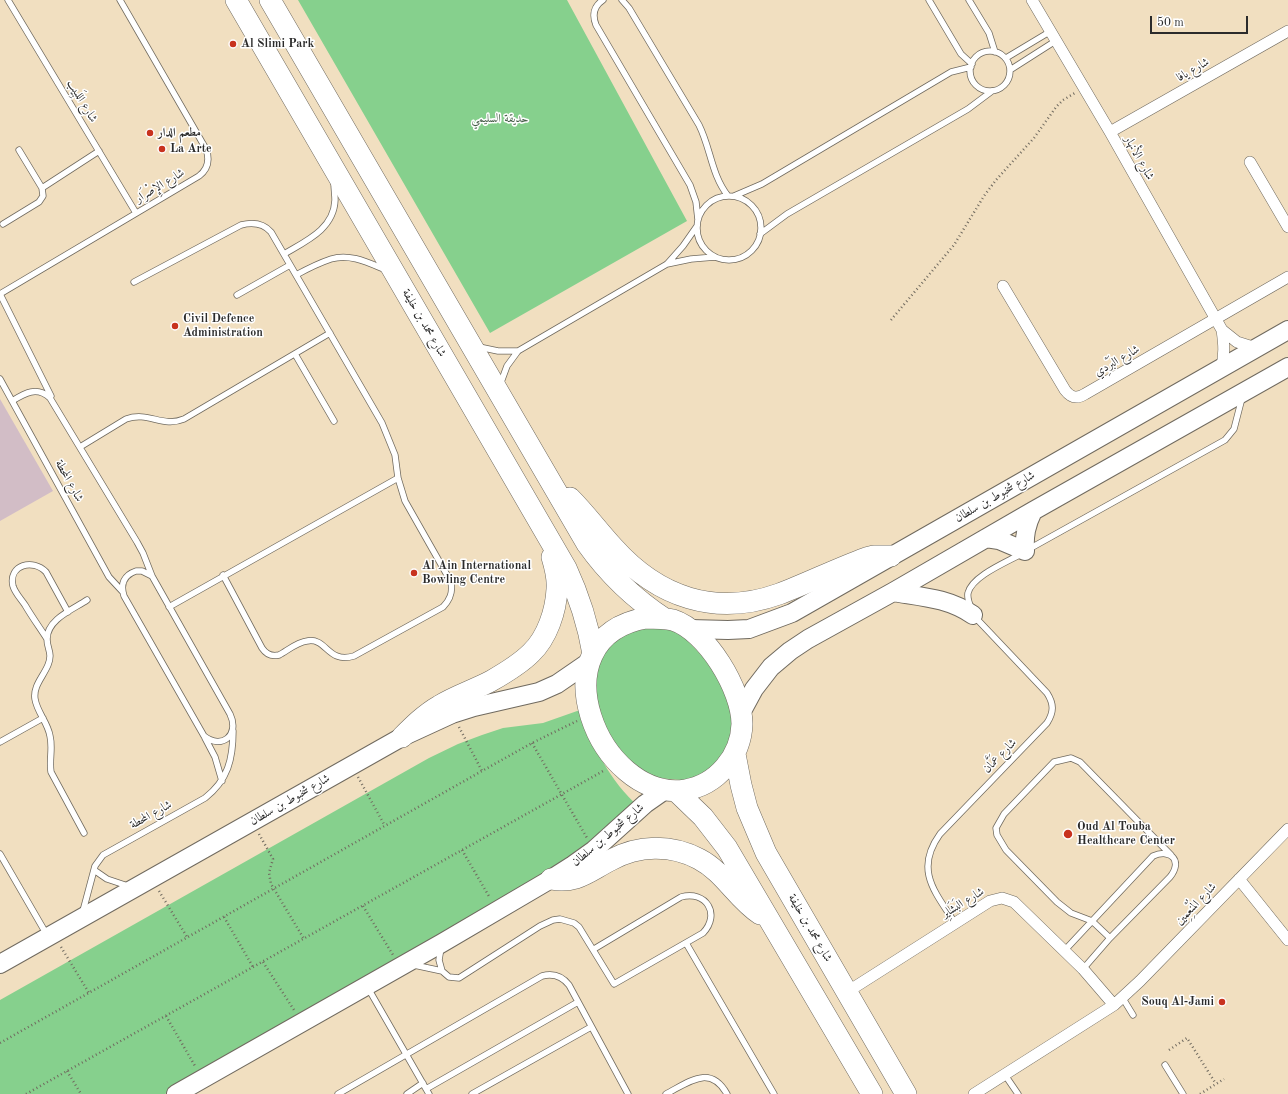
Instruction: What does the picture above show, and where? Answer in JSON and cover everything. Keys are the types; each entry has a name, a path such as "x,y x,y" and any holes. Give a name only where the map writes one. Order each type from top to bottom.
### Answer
{"highway":[{"name":"شارع محمد بن خليفة","path":"236,0 566,568 586,618 591,658"},
{"path":"270,0 587,544 598,559 626,590 649,609 665,619"},
{"path":"548,477 571,498 615,549 635,569 652,582 666,590 687,598 715,603 744,602 761,599 778,594 866,558 874,556 891,556"},
{"path":"402,737 419,721 439,706 491,681 517,665 532,652 542,638 550,622 557,590 555,568 544,529"},
{"path":"646,618 665,619 674,621 690,629 708,647 722,667 733,690 741,713 741,734 735,754 722,771 710,780 696,787 670,790 645,784 618,762 600,739 590,715 585,690 586,676 591,658 604,638 628,623 646,618"},
{"name":"شارع محمد بن خليفة","path":"735,754 747,808 766,853 906,1094"},
{"path":"670,790 694,808 716,832 727,848 872,1094"},
{"path":"551,879 565,881 579,878 610,860 632,851 655,848 672,850 689,854 709,865 741,898 759,913 769,918"}],"main road":[{"name":"شارع شخبوط بن سلطان","path":"690,629 749,629 792,613 1288,330"},
{"path":"1265,380 1288,356"},
{"path":"741,713 754,690 771,667 790,651 808,639 1288,367"},
{"path":"986,538 999,540 1025,552 1024,538 1026,524 1033,511"},
{"path":"893,592 941,600 954,604 973,616"},
{"name":"شارع شخبوط بن سلطان","path":"0,964 402,737 452,714 474,707 539,692 557,684 591,658"},
{"name":"شارع شخبوط بن سلطان","path":"176,1094 442,943 551,879 594,850 639,809 670,790"}],"street":[{"name":"شارع الأنهار","path":"1032,0 1110,132 1222,330 1238,342 1256,348"},
{"name":"شارع يافا","path":"1110,132 1288,31"},
{"path":"1250,162 1288,227"},
{"name":"شارع البَرْدِي","path":"1003,286 1065,390 1074,398 1080,397 1288,278"},
{"name":"شارع الأنهار","path":"1220,369 1224,354 1222,330"},
{"name":"شارع المُنْعِمِين","path":"974,1094 1118,1001 1288,829"},
{"path":"1239,879 1288,940"},
{"name":"شارع البَشَايِر","path":"847,992 990,901 1002,898 1014,902 1118,1001"}],"lane":[{"name":"شارع اللَبِيب","path":"8,0 136,213"},
{"name":"شارع الإِصْرَار","path":"0,294 199,176 206,168 209,159 206,149 120,0"},
{"path":"603,0 594,11 594,20 596,25 690,185 696,202 698,220"},
{"path":"622,0 629,8 699,125 707,143 716,175 722,188 728,196"},
{"path":"734,196 753,189 766,182 951,72 971,65 979,55 995,52 1006,58 1010,70 1007,82 1003,87 992,91 980,88 975,84 972,79 971,65 960,54 929,0"},
{"path":"969,0 992,39 995,52"},
{"path":"1006,58 1054,36"},
{"path":"1010,70 1054,36"},
{"path":"760,234 788,214 968,109 992,91"},
{"path":"3,224 39,202 43,196 42,188 19,150"},
{"path":"42,188 99,151"},
{"path":"284,254 322,230 329,221 335,200 333,167"},
{"path":"728,196 744,199 758,214 761,224 757,243 751,251 734,260 725,260 715,257 708,252 701,245 697,226 700,213 709,203 715,199 728,196"},
{"path":"134,282 236,227 246,223 266,226 271,232 330,333 384,429 395,455 398,478 405,501 451,582 452,592 449,600 442,607 431,614 349,657 338,657 333,655 323,645 311,640 302,642 275,656 264,651 223,575"},
{"path":"667,264 683,246 697,226"},
{"path":"296,275 330,259 347,257 362,261 395,274"},
{"path":"499,393 503,375 507,366 518,350 667,264 691,259 715,257"},
{"path":"237,295 290,265"},
{"name":"شارع المحطة","path":"0,294 53,402 137,542 152,576 230,714 234,724 232,756 222,781 205,798 104,855 97,862 80,919"},
{"path":"80,447 126,419 133,417 148,417 168,422 184,419 330,333"},
{"path":"470,344 498,351 518,350"},
{"path":"295,354 334,421"},
{"name":"شارع المحطة","path":"0,379 109,577 122,591 204,736 215,758 222,781"},
{"path":"12,400 26,393 37,391 46,394 53,402"},
{"path":"973,616 968,600 968,593 971,585 979,578 1225,440 1234,429 1244,393"},
{"path":"169,607 223,575 398,478"},
{"path":"68,612 43,568 32,564 27,564 17,570 13,580 15,591 47,639 50,652 48,665 40,678 35,698 50,735 52,750 50,766 51,772 84,833"},
{"path":"122,591 123,580 130,572 142,570 152,576"},
{"path":"47,639 50,627 55,621 87,600"},
{"name":"شارع عَمَّان","path":"955,923 936,894 930,879 928,857 932,845 940,834 1047,723 1053,708 1047,693 973,616"},
{"path":"0,742 42,718"},
{"path":"204,736 212,741 223,741 233,730"},
{"path":"1084,969 1110,938 1174,872 1176,866 1171,855 1080,762 1071,758 1054,762 1004,814 996,828 997,835 1006,850 1058,902 1071,912 1092,921 1110,938"},
{"path":"1065,950 1153,856 1160,853 1171,855"},
{"path":"0,854 50,935"},
{"path":"94,870 107,880 121,885 144,882"},
{"path":"442,943 440,960 442,971 445,975 454,978 464,976 540,926 553,920 567,920 579,927 594,949 614,984 703,933 708,928 711,916 708,904 704,900 692,895 681,897 594,949"},
{"path":"686,943 774,1094"},
{"path":"403,965 442,971"},
{"path":"338,1094 542,976 548,975 560,977 565,980 628,1094"},
{"path":"367,986 428,1092 578,1002"},
{"path":"1118,1001 1133,1016"},
{"path":"472,1094 591,1026"},
{"path":"1165,1065 1183,1094"},
{"path":"1005,1075 1018,1094"},
{"path":"666,1094 674,1092 695,1078 705,1077 716,1080 721,1084 727,1094"},
{"path":"407,1094 423,1083"}],"path":[{"path":"891,320 944,257 963,232 984,196 996,180 1034,138 1056,107 1063,100 1084,88"},
{"path":"452,714 482,771"},
{"path":"0,1043 532,743 590,715"},
{"path":"532,743 594,850"},
{"path":"26,1094 618,762"},
{"path":"351,766 385,826"},
{"path":"251,822 273,859 269,873 273,889 304,939"},
{"path":"462,850 497,911"},
{"path":"144,882 187,937"},
{"path":"363,906 403,965"},
{"path":"224,917 253,967"},
{"path":"50,935 89,993"},
{"path":"263,962 301,1023"},
{"path":"166,1016 202,1079"},
{"path":"1169,1050 1187,1038 1216,1084"},
{"path":"67,1071 81,1094"},
{"path":"1200,1094 1224,1079"}],"shaded area":[{"path":"0,399 53,491 0,521"}],"green space":[{"name":"حديقة السليمي","path":"298,0 567,0 687,221 490,333"},
{"path":"651,627 671,630 684,637 709,663 721,683 728,699 735,734 721,762 693,781 646,777 620,751 606,730 593,689 602,654 615,639 633,630"},
{"path":"580,710 591,738 611,775 619,786 640,808 515,898 165,1094 0,1094 0,1000 429,758 458,744 503,728 543,723"}],"place":[{"name":"Al Slimi Park","path":"233,44"},
{"name":"مطعم الدار","path":"150,133"},
{"name":"La Arte","path":"162,149"},
{"name":"Civil Defence Administration","path":"175,326"},
{"name":"Al Ain International Bowling Centre","path":"414,573"},
{"name":"Oud Al Touba Healthcare Center","path":"1068,834"},
{"name":"Souq Al-Jami","path":"1222,1002"}]}
